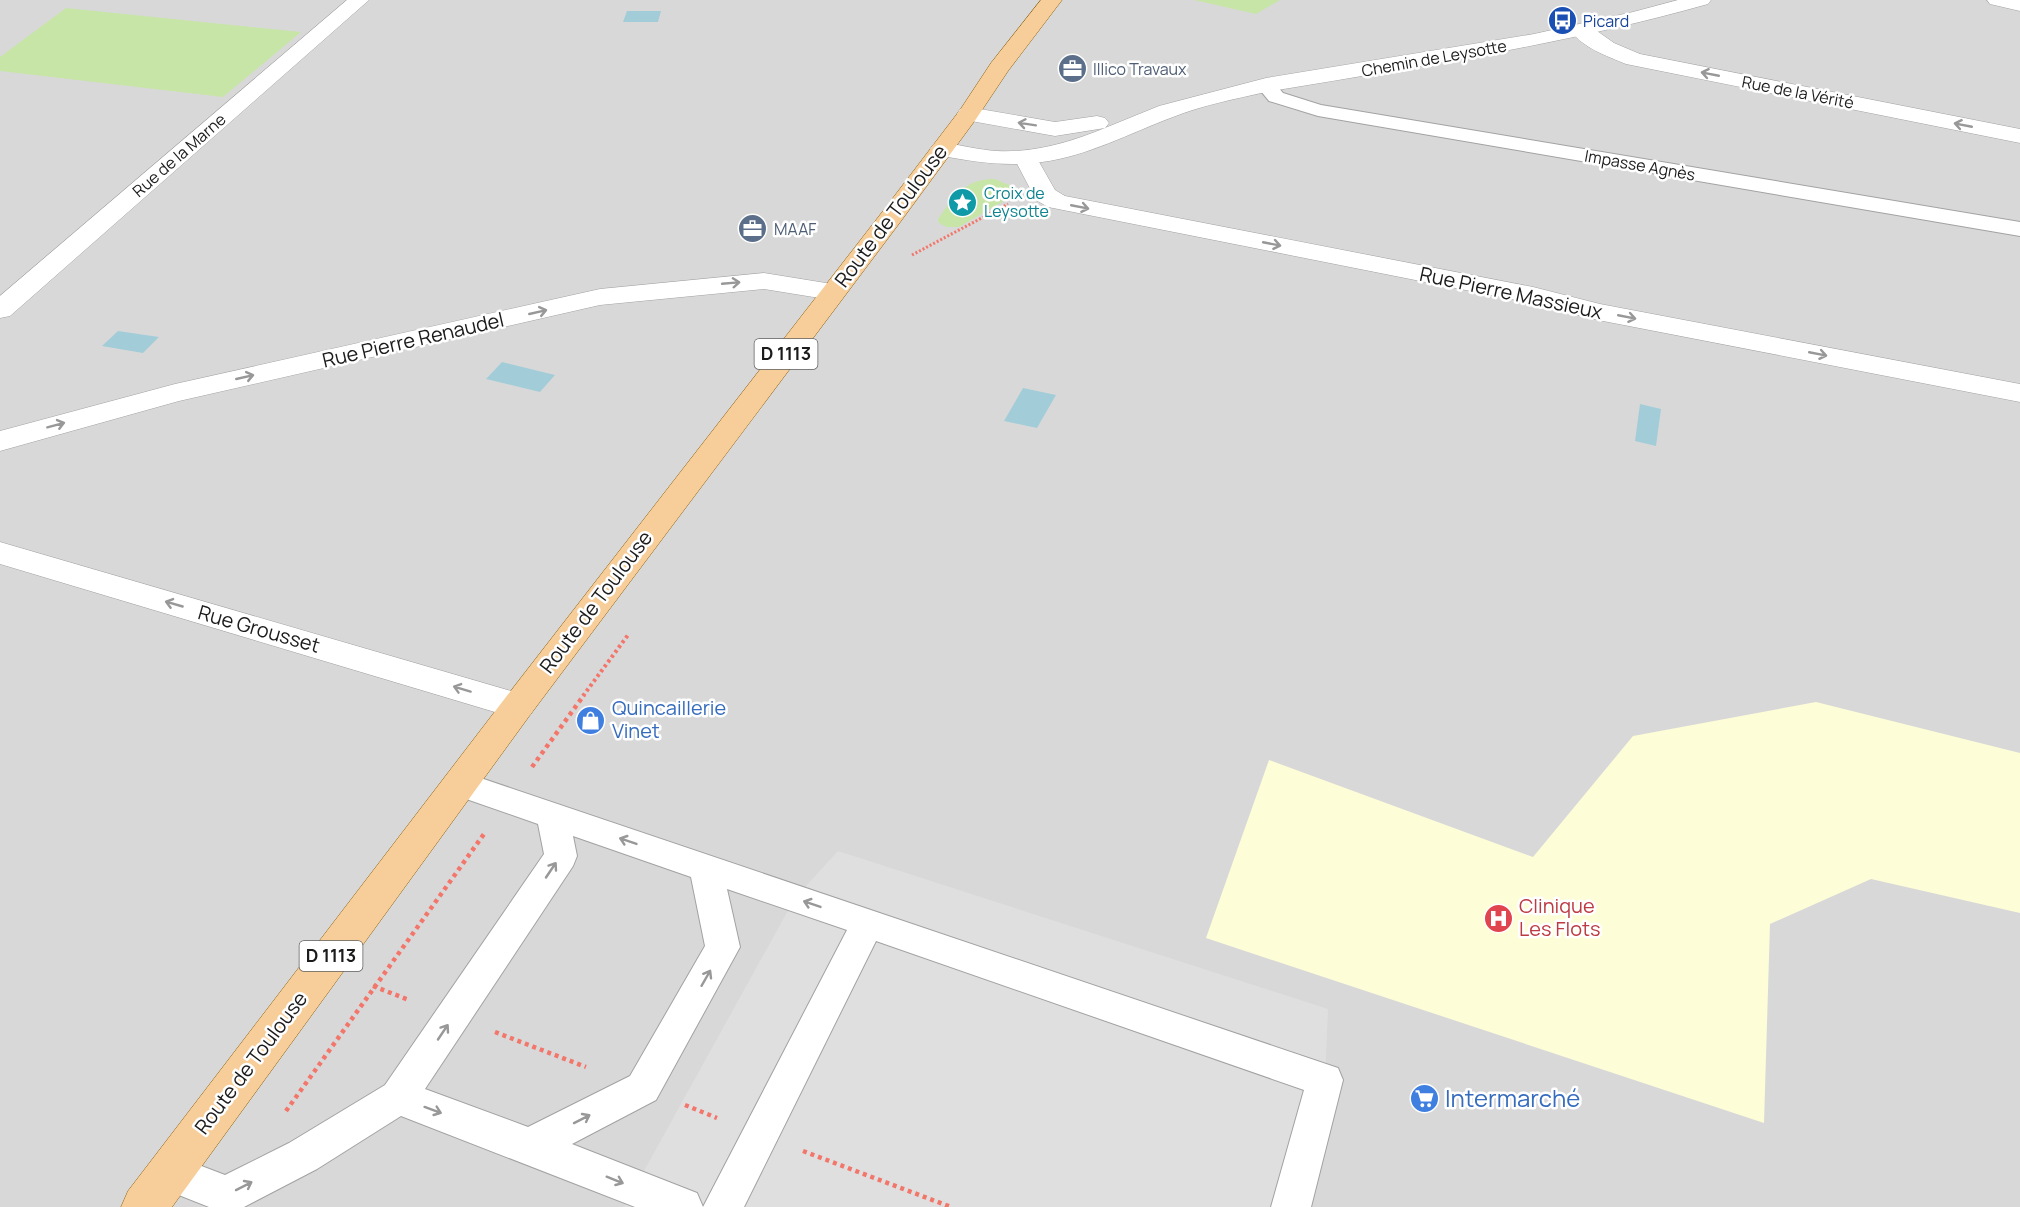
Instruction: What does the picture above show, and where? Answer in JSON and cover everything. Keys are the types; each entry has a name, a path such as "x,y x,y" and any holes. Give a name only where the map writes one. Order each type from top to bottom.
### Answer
{"main road":[{"name":"Route de Toulouse","path":"144,1207 518,706 942,149 999,68 1052,0"}],"street":[{"name":"Rue de la Marne","path":"0,310 359,0"},
{"name":"Chemin de Leysotte","path":"968,114 1057,140 1086,144 1167,111 1218,96 1266,85 1472,52 1582,31 1701,0"},
{"path":"1997,0 2020,5"},
{"name":"Rue de la Vérité","path":"1582,31 1606,48 1634,59 2020,136"},
{"name":"Chemin de Leysotte","path":"942,149 997,158 1026,158 1057,140"},
{"name":"Rue Pierre Massieux","path":"1026,158 1045,195 1058,202 1533,294 1598,312 2020,393"},
{"name":"Rue Pierre Renaudel","path":"0,441 175,393 600,297 764,281 832,292"},
{"name":"Rue Grousset","path":"0,553 518,706"}],"lane":[{"name":"Impasse Agnès","path":"1266,85 1276,97 1318,110 2020,230"},
{"path":"460,784 1325,1080 1291,1207"},
{"path":"170,1173 227,1195 303,1156 398,1097 561,856 552,815"},
{"path":"530,1146 643,1088 723,947 706,868"},
{"path":"723,1207 868,923"},
{"path":"398,1097 530,1146 683,1207"}],"path":[{"path":"910,256 1016,199"},
{"path":"279,1120 637,623 589,612"}],"shaded area":[{"path":"0,0 2020,0 2020,1207 0,1207"},
{"name":"Clinique Les Flots","path":"1816,702 2020,753 2020,913 1871,879 1770,924 1764,1123 1206,938 1269,760 1533,857 1633,736"},
{"path":"838,851 1328,1009 1325,1080 1291,1207 624,1207 795,898"}],"green space":[{"path":"1194,0 1280,0 1256,14"},
{"path":"66,8 301,32 223,97 0,71 0,57"},
{"path":"995,179 1011,186 1012,195 1009,198 959,227 947,227 939,223 938,219 961,191 976,182"}],"water":[{"path":"627,11 661,11 658,22 623,22"},
{"path":"118,331 159,337 143,353 102,346"},
{"path":"502,362 555,375 540,392 486,379"},
{"path":"1023,388 1056,395 1037,428 1004,421"},
{"path":"1640,404 1661,409 1656,446 1635,441"}],"place":[{"name":"Picard","path":"1562,21"},
{"name":"Illico Travaux","path":"1072,69"},
{"name":"Croix de Leysotte","path":"963,202"},
{"name":"MAAF","path":"753,229"},
{"name":"Quincaillerie Vinet","path":"591,720"},
{"name":"Clinique Les Flots","path":"1498,918"},
{"name":"Intermarché","path":"1424,1099"}]}
